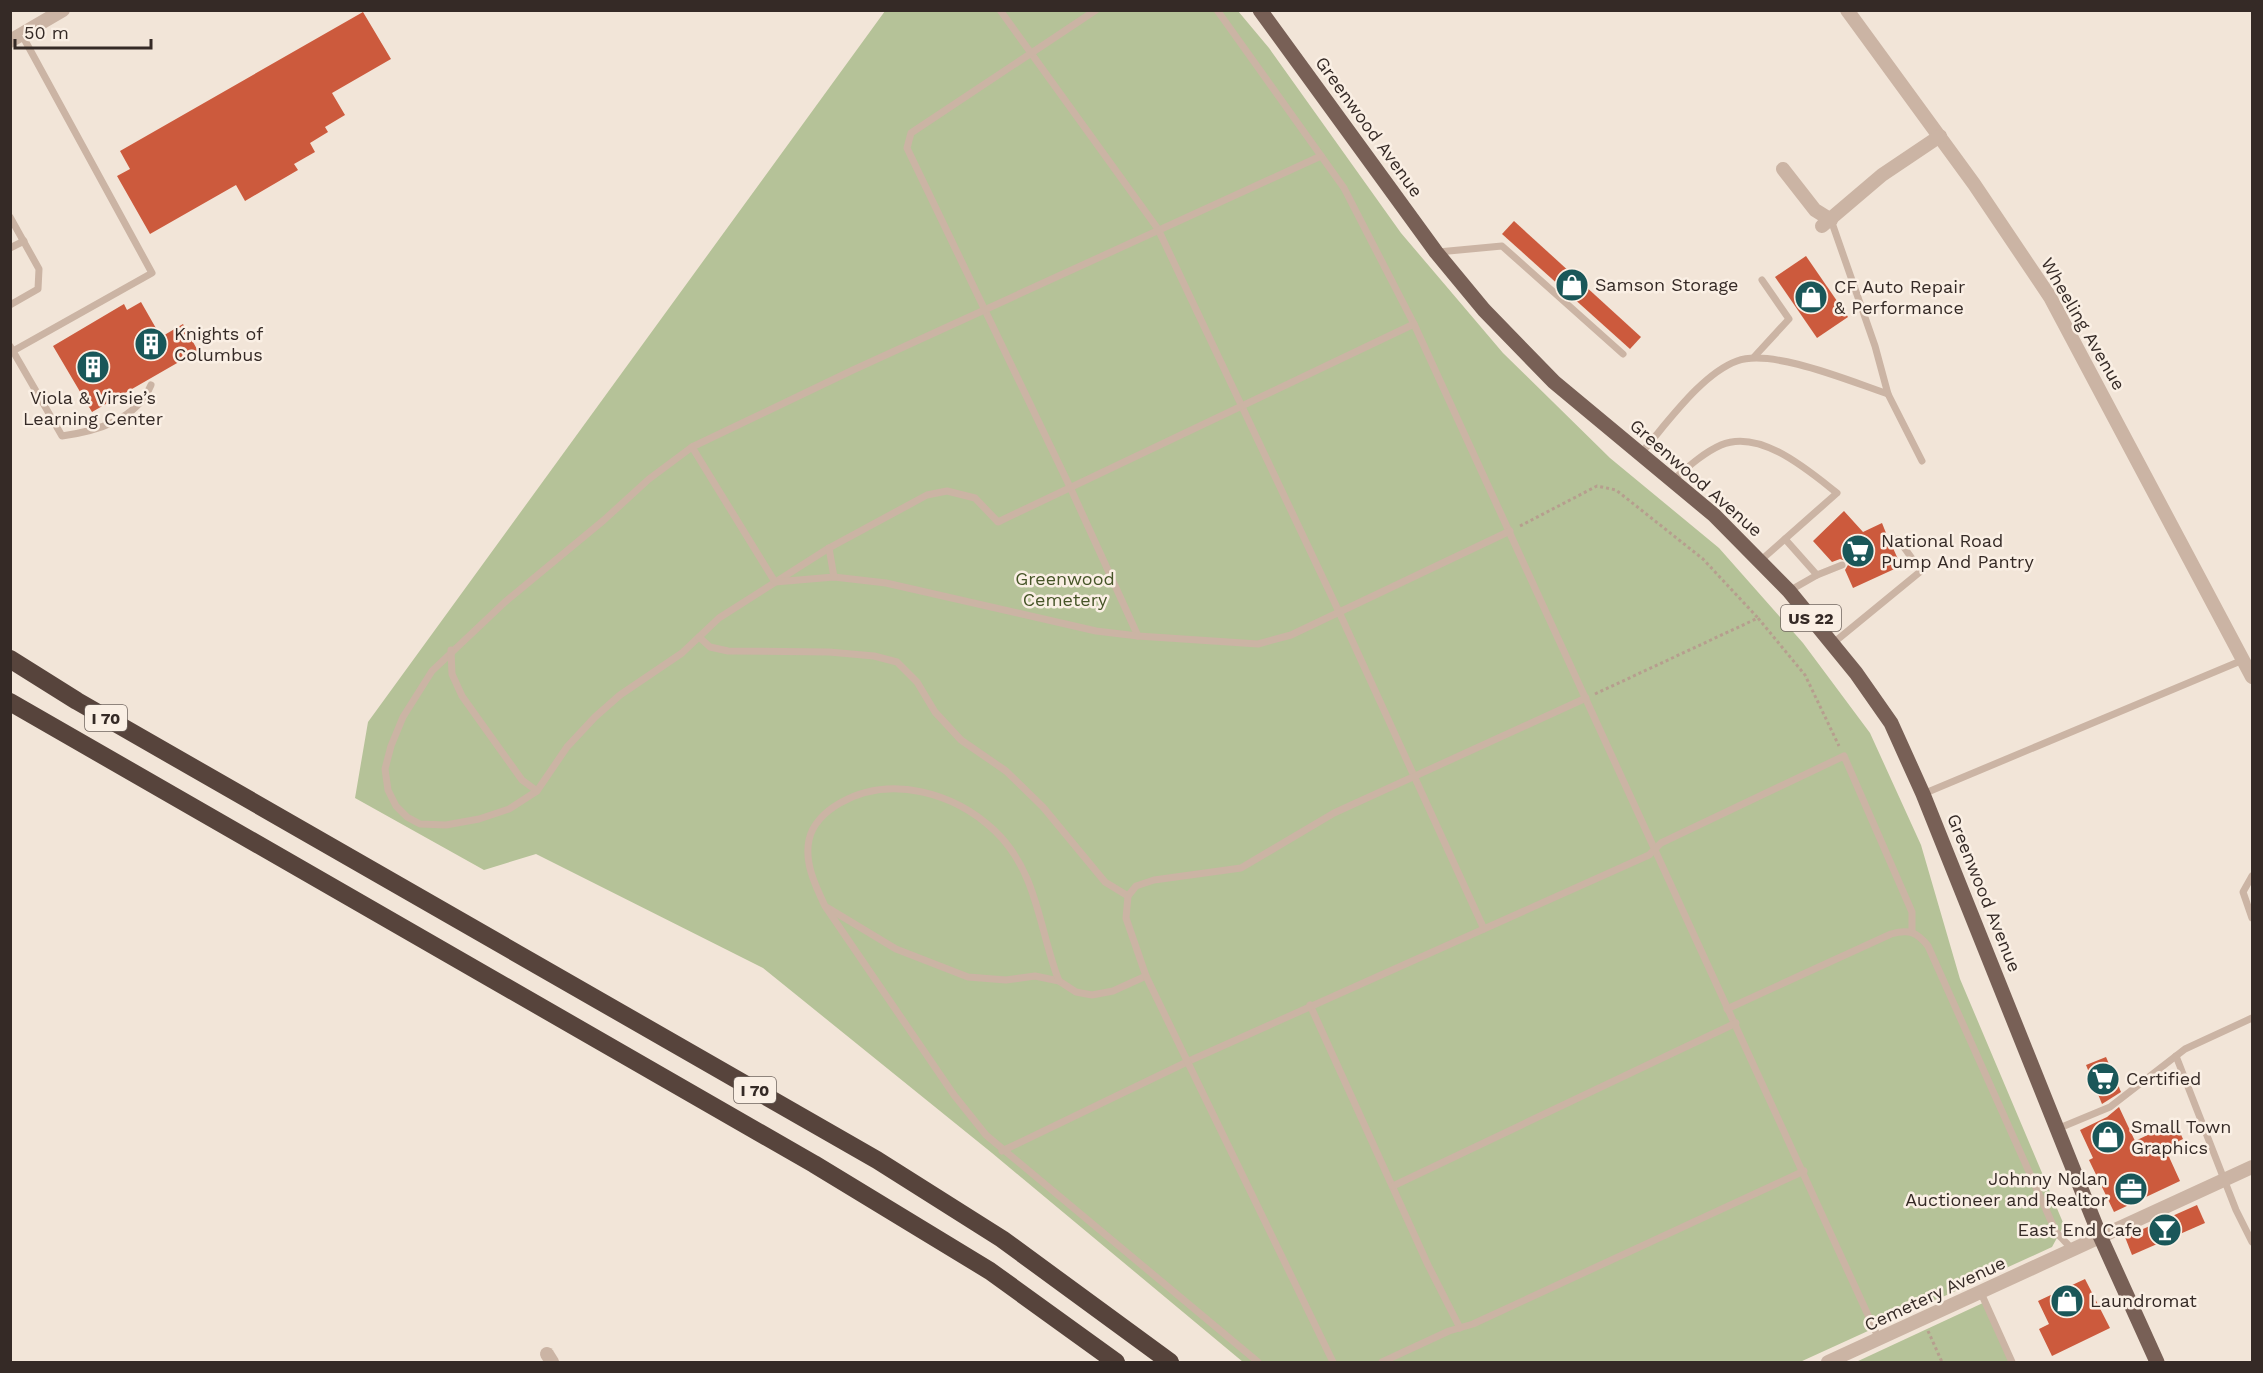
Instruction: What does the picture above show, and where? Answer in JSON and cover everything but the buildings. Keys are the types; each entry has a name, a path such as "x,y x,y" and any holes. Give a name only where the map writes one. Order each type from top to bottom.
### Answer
{"highway":[{"name":"I 70","path":"10,659 77,701 877,1160 1002,1239 1170,1362"},
{"name":"I 70","path":"10,702 587,1032 971,1259 1116,1362"}],"main road":[{"name":"Greenwood Avenue","path":"1260,10 1436,252 1484,310 1554,382 1714,515 1761,561 1832,644 1891,723 1923,794 2100,1236 2157,1362"}],"street":[{"path":"16,38 63,10"},
{"name":"Wheeling Avenue","path":"1847,10 1940,136 2050,297 2249,667"},
{"path":"1784,169 1826,223 1882,175 1940,136"},
{"name":"Cemetery Avenue","path":"1828,1362 2253,1167"}],"lane":[{"path":"1000,10 1158,229 1340,614 1484,929"},
{"path":"1096,10 1032,55 911,133 907,148 1070,487 1138,636"},
{"path":"1217,10 1321,156 1362,220 1414,324 1879,1339"},
{"path":"16,38 152,273 12,348 62,436 117,422 140,401 151,385"},
{"path":"1321,156 853,370 692,447 650,479 451,650 432,671 416,696 391,746 385,769 388,790 396,806 407,817 420,824 446,825 479,819 509,808 537,790 567,747 595,717 620,695 699,638 719,618 829,548 927,495 947,491 975,498 998,522 1414,324"},
{"path":"10,217 39,269 38,289 10,305"},
{"path":"1826,223 1875,346 1888,394 1922,461"},
{"path":"10,248 24,241"},
{"path":"1436,252 1502,246 1623,354"},
{"path":"1754,357 1789,320 1762,280"},
{"path":"1640,454 1708,379 1735,361 1754,357 1803,366 1888,394"},
{"path":"1672,480 1703,455 1723,444 1740,441 1765,446 1795,460 1837,493 1761,561"},
{"path":"692,447 775,582"},
{"path":"775,582 834,577 886,583 1096,631 1258,644 1291,635 1340,614 1510,531"},
{"path":"1785,539 1817,575"},
{"path":"1832,644 1921,571 1898,539 1890,543"},
{"path":"829,548 834,577"},
{"path":"1789,591 1817,575 1842,565"},
{"path":"699,638 710,647 728,651 829,652 874,656 897,662 917,682 935,712 961,740 1006,771 1043,807 1089,866 1105,882 1128,896"},
{"path":"451,650 452,674 462,696 522,780 537,790"},
{"path":"1923,794 2249,667"},
{"path":"1333,1362 1146,976 1126,918 1128,896 1136,886 1154,880 1241,868 1334,813 1586,698"},
{"path":"1002,1151 1310,1005 1648,855 1672,838 1844,756 1912,912 1912,931 1928,946 2046,1213 2056,1233 2072,1249"},
{"path":"1059,981 1050,958 1039,907 1012,851 995,831 972,814 925,792 875,789 851,797 830,809 818,822 809,840 808,858 814,882 825,906 954,1095 1002,1151 1257,1362"},
{"path":"2253,876 2243,892 2253,918"},
{"path":"825,906 896,949 968,977 1006,980 1035,976 1059,981 1076,992 1092,996 1113,991 1146,976"},
{"path":"1728,1009 1891,934 1912,931"},
{"path":"1310,1005 1460,1328"},
{"path":"2057,1129 2110,1107 2176,1056 2253,1018"},
{"path":"1393,1186 1736,1023"},
{"path":"2176,1056 2226,1179 2236,1210 2253,1242"},
{"path":"1382,1362 1804,1171"},
{"path":"1980,1293 2012,1362"}],"path":[{"path":"1510,531 1597,486 1616,490 1703,559 1758,618 1805,675 1844,756"},
{"path":"1586,698 1758,618"},
{"path":"1923,1319 1942,1362"}],"green space":[{"name":"Greenwood Cemetery","path":"885,11 1238,11 1269,48 1401,233 1503,353 1610,458 1719,548 1803,643 1870,733 1921,845 1960,979 2064,1225 2052,1247 1800,1362 1243,1362 992,1153 763,968 536,854 484,870 355,798 368,722"},
{"path":"1985,1302 2013,1362 1856,1362"}],"place":[{"name":"Samson Storage","path":"1572,285"},
{"name":"CF Auto Repair & Performance","path":"1811,297"},
{"name":"Knights of Columbus","path":"151,344"},
{"name":"Viola & Virsie’s Learning Center","path":"93,367"},
{"name":"National Road Pump And Pantry","path":"1858,551"},
{"name":"Certified","path":"2103,1079"},
{"name":"Small Town Graphics","path":"2108,1137"},
{"name":"Johnny Nolan Auctioneer and Realtor","path":"2131,1189"},
{"name":"East End Cafe","path":"2165,1230"},
{"name":"Laundromat","path":"2067,1301"}]}
